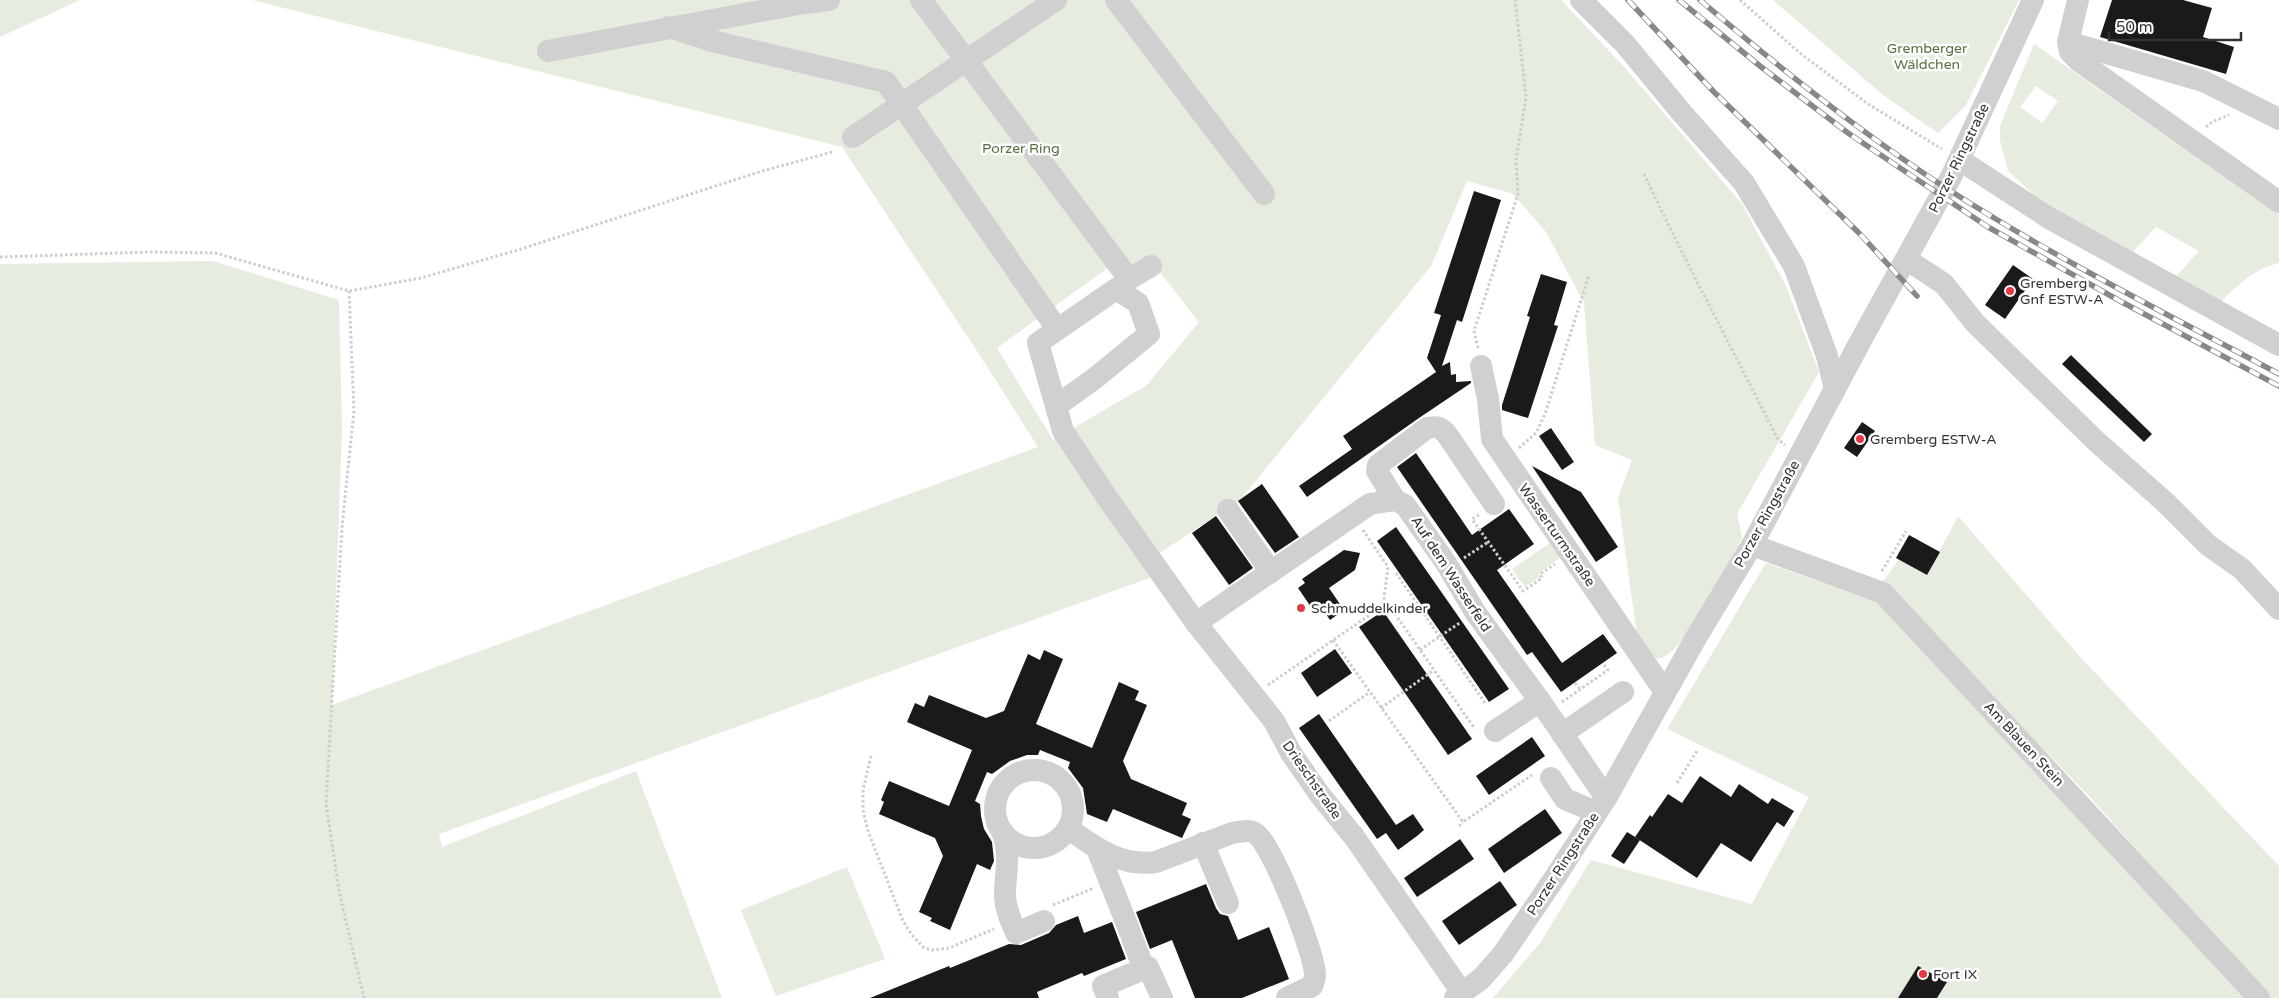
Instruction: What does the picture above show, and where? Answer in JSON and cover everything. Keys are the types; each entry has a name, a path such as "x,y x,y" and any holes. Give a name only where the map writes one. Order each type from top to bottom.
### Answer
{"street":[{"path":"548,51 669,27 829,0"},
{"path":"921,0 1130,279 1152,266"},
{"path":"853,137 1056,0"},
{"path":"1116,0 1264,194"},
{"path":"1581,0 1625,44 1682,113 1744,183 1794,266 1827,356 1835,389"},
{"name":"Porzer Ringstraße","path":"1459,996 1482,979 1503,954 1601,805 1665,692 1752,546 1960,160 2033,0"},
{"path":"2078,0 2068,42 2070,52 2079,61 2279,202"},
{"path":"669,27 712,41 886,82 1057,330 1116,289 1138,303 1149,334 1094,379 1056,406"},
{"path":"2068,42 2203,81 2270,114"},
{"path":"1960,160 2049,218 2279,345"},
{"path":"1906,259 1944,284 1975,323 2097,442 2166,503 2208,545 2242,569 2279,609"},
{"name":"Drieschstraße","path":"1057,330 1038,343 1063,431 1196,623 1274,721 1291,753 1320,795 1355,838 1459,996"},
{"name":"Wasserturmstraße","path":"1481,366 1488,399 1492,439 1665,692"},
{"name":"Auf dem Wasserfeld","path":"1494,504 1442,428 1436,426 1427,428 1378,465 1377,471 1395,500 1405,505 1449,568 1475,612 1562,734 1601,805"},
{"path":"1196,623 1370,504 1395,500"},
{"path":"1228,510 1271,572"},
{"name":"Am Blauen Stein","path":"1752,546 1883,593 2259,998"},
{"path":"1562,734 1623,692"},
{"path":"1485,730 1544,707"},
{"path":"1008,876 1016,864 1029,854 1045,847 1062,837 1069,829 1073,817 1074,804 1070,791 1056,777 1038,770 1025,771 1013,776 1003,784 997,796 995,809 997,822 1003,833 1011,841 1022,847 1033,849 1045,847"},
{"path":"1542,776 1565,799 1601,805"},
{"path":"1069,829 1097,849 1119,860 1142,864 1156,862 1203,843 1245,831 1255,834 1264,842 1277,869 1306,938 1315,975 1312,986 1287,998"},
{"path":"1003,833 1008,858 1006,907 1016,933 1046,914"},
{"path":"1203,843 1228,903"},
{"path":"1097,849 1144,969"},
{"path":"1108,998 1103,986 1148,967 1162,998"}],"path":[{"path":"1481,366 1474,331 1518,194 1516,160 1526,97 1515,0"},
{"path":"1740,0 1801,54 1868,104 1960,160"},
{"path":"2191,140 2212,122 2228,116 2270,114"},
{"path":"0,257 150,252 215,252 349,291 421,278 521,249 759,172 832,152"},
{"path":"1644,174 1777,438 1799,457"},
{"path":"1505,460 1536,433 1545,414 1589,275"},
{"path":"349,291 354,411 342,527 326,803 339,891 364,998"},
{"path":"1494,504 1472,519 1523,591 1542,578 1540,574 1570,554"},
{"path":"1353,516 1388,567 1384,598 1387,603 1434,670 1485,730"},
{"path":"1873,589 1906,531"},
{"path":"1449,568 1488,542"},
{"path":"1396,573 1485,704"},
{"path":"1253,695 1387,603"},
{"path":"1420,650 1475,612"},
{"path":"1334,640 1435,786 1439,787 1463,822"},
{"path":"1544,707 1580,690 1608,670 1603,664"},
{"path":"1381,708 1434,670"},
{"path":"1575,683 1580,690"},
{"path":"1329,721 1370,692"},
{"path":"1678,783 1697,751"},
{"path":"871,756 863,790 863,810 868,831 903,921 923,947 932,950 949,948 1012,922"},
{"path":"1459,826 1542,776"},
{"path":"1046,914 1109,882"}],"green space":[{"path":"0,0 80,0 0,37"},
{"name":"Porzer Ring","path":"252,0 1561,0 1626,69 1742,204 1786,286 1819,372 1737,514 1742,538 1717,587 1694,625 1681,641 1669,653 1658,659 1649,654 1637,636 1618,498 1632,460 1595,445 1584,303 1546,232 1513,194 1467,181 1431,266 1240,500 1146,562 1155,576 439,834 442,847 636,771 722,998 0,998 0,264 213,261 339,300 342,429 332,705 1038,447 981,357 842,147","holes":["1109,267 1159,271 1199,322 1147,385 1053,440 997,348"]},
{"name":"Gremberger Wäldchen","path":"1773,0 2019,0 1966,105 1938,133 1883,95"},
{"path":"2034,44 2279,215 2279,263 2255,273 2242,282 2222,301 2216,302 2174,279 2199,251 2156,227 2130,255 2057,216 2008,171 2000,140 2000,126","holes":["2036,86 2058,101 2042,123 2020,107"]},
{"path":"1958,516 2081,658 2279,866 2279,998 2268,998 2090,797 1882,583 1899,559 1927,575"},
{"path":"1550,543 1561,557 1540,572 1539,577 1525,587 1512,569"},
{"path":"1766,563 1879,603 2249,998 1493,998 1540,943 1591,860 1752,904 1809,797 1667,729"},
{"path":"847,867 885,959 776,996 741,910"}],"building":[{"path":"2112,0 2183,0 2212,8 2203,37 2234,47 2226,74 2100,37"},
{"path":"1474,191 1501,200 1462,322 1457,320 1442,366 1450,362 1451,375 1456,374 1456,382 1471,381 1471,383 1307,497 1299,486 1352,449 1343,436 1436,372 1427,358 1441,315 1434,313"},
{"name":"Gremberg Gnf ESTW-A","path":"2013,265 2033,279 2005,319 1985,305"},
{"path":"1541,274 1567,282 1554,325 1558,326 1528,418 1502,410 1502,405 1530,317 1527,316"},
{"path":"2071,355 2152,434 2144,442 2062,364"},
{"name":"Gremberg ESTW-A","path":"1862,422 1875,431 1857,457 1844,448"},
{"path":"1551,428 1574,462 1562,470 1539,436"},
{"path":"1416,453 1472,535 1509,509 1534,544 1497,570 1562,663 1603,634 1617,653 1561,692 1532,652 1527,655 1397,467"},
{"path":"1532,466 1581,492 1618,547 1596,562"},
{"path":"1262,484 1299,537 1275,553 1238,501"},
{"path":"1216,516 1253,568 1229,585 1192,533"},
{"path":"1396,527 1509,689 1489,702 1377,541"},
{"path":"1909,535 1940,552 1927,575 1896,558"},
{"path":"1344,550 1360,553 1355,570 1329,588 1344,610 1330,620 1318,602 1311,607 1298,588 1305,583 1302,579"},
{"path":"1383,611 1472,739 1448,755 1359,627"},
{"path":"1335,649 1352,673 1317,697 1301,673"},
{"path":"1044,650 1063,659 1036,724 1092,748 1119,682 1139,691 1135,700 1147,705 1123,761 1131,779 1187,803 1182,815 1191,819 1182,838 1113,809 1107,822 1087,814 1083,788 1068,768 1070,762 1040,750 1038,755 1027,755 1010,761 992,774 987,772 975,801 980,804 984,829 992,842 994,861 990,870 977,864 950,930 930,921 932,918 919,912 943,856 935,838 879,814 884,802 881,800 889,781 949,806 972,750 907,722 915,703 924,707 929,695 986,718 1004,711 1028,654 1040,660"},
{"path":"1319,714 1396,825 1413,814 1424,830 1398,850 1386,833 1377,839 1299,728"},
{"path":"1532,737 1545,756 1489,795 1476,776"},
{"path":"1700,776 1731,797 1739,784 1768,804 1772,798 1794,811 1784,827 1777,822 1751,862 1721,843 1697,878 1635,837 1668,794 1682,803"},
{"path":"1545,809 1562,833 1504,873 1488,849"},
{"path":"1627,832 1640,840 1624,864 1611,856"},
{"path":"1460,839 1474,859 1417,897 1404,878"},
{"path":"1500,881 1517,905 1459,945 1442,921"},
{"path":"1206,884 1220,914 1228,916 1238,940 1269,927 1289,979 1242,998 1195,998 1172,940 1150,949 1136,912"},
{"path":"1078,916 1084,933 1112,922 1126,959 1084,976 1082,973 1037,992 1039,998 870,998 1009,944 1021,945 1049,933 1056,925"},
{"name":"Fort IX","path":"1918,966 1947,982 1937,998 1898,998"}],"railway":[{"path":"1628,0 1714,92 1859,233 1917,296"},
{"path":"1679,0 1760,66 1848,133 1988,227 2120,301 2279,386"},
{"path":"1700,0 1820,98 1914,167 1946,188 2027,238 2279,374"}],"place":[{"name":"Gremberg Gnf ESTW-A","path":"2010,291"},
{"name":"Gremberg ESTW-A","path":"1860,439"},
{"name":"Schmuddelkinder","path":"1301,608"},
{"name":"Fort IX","path":"1923,974"}]}
